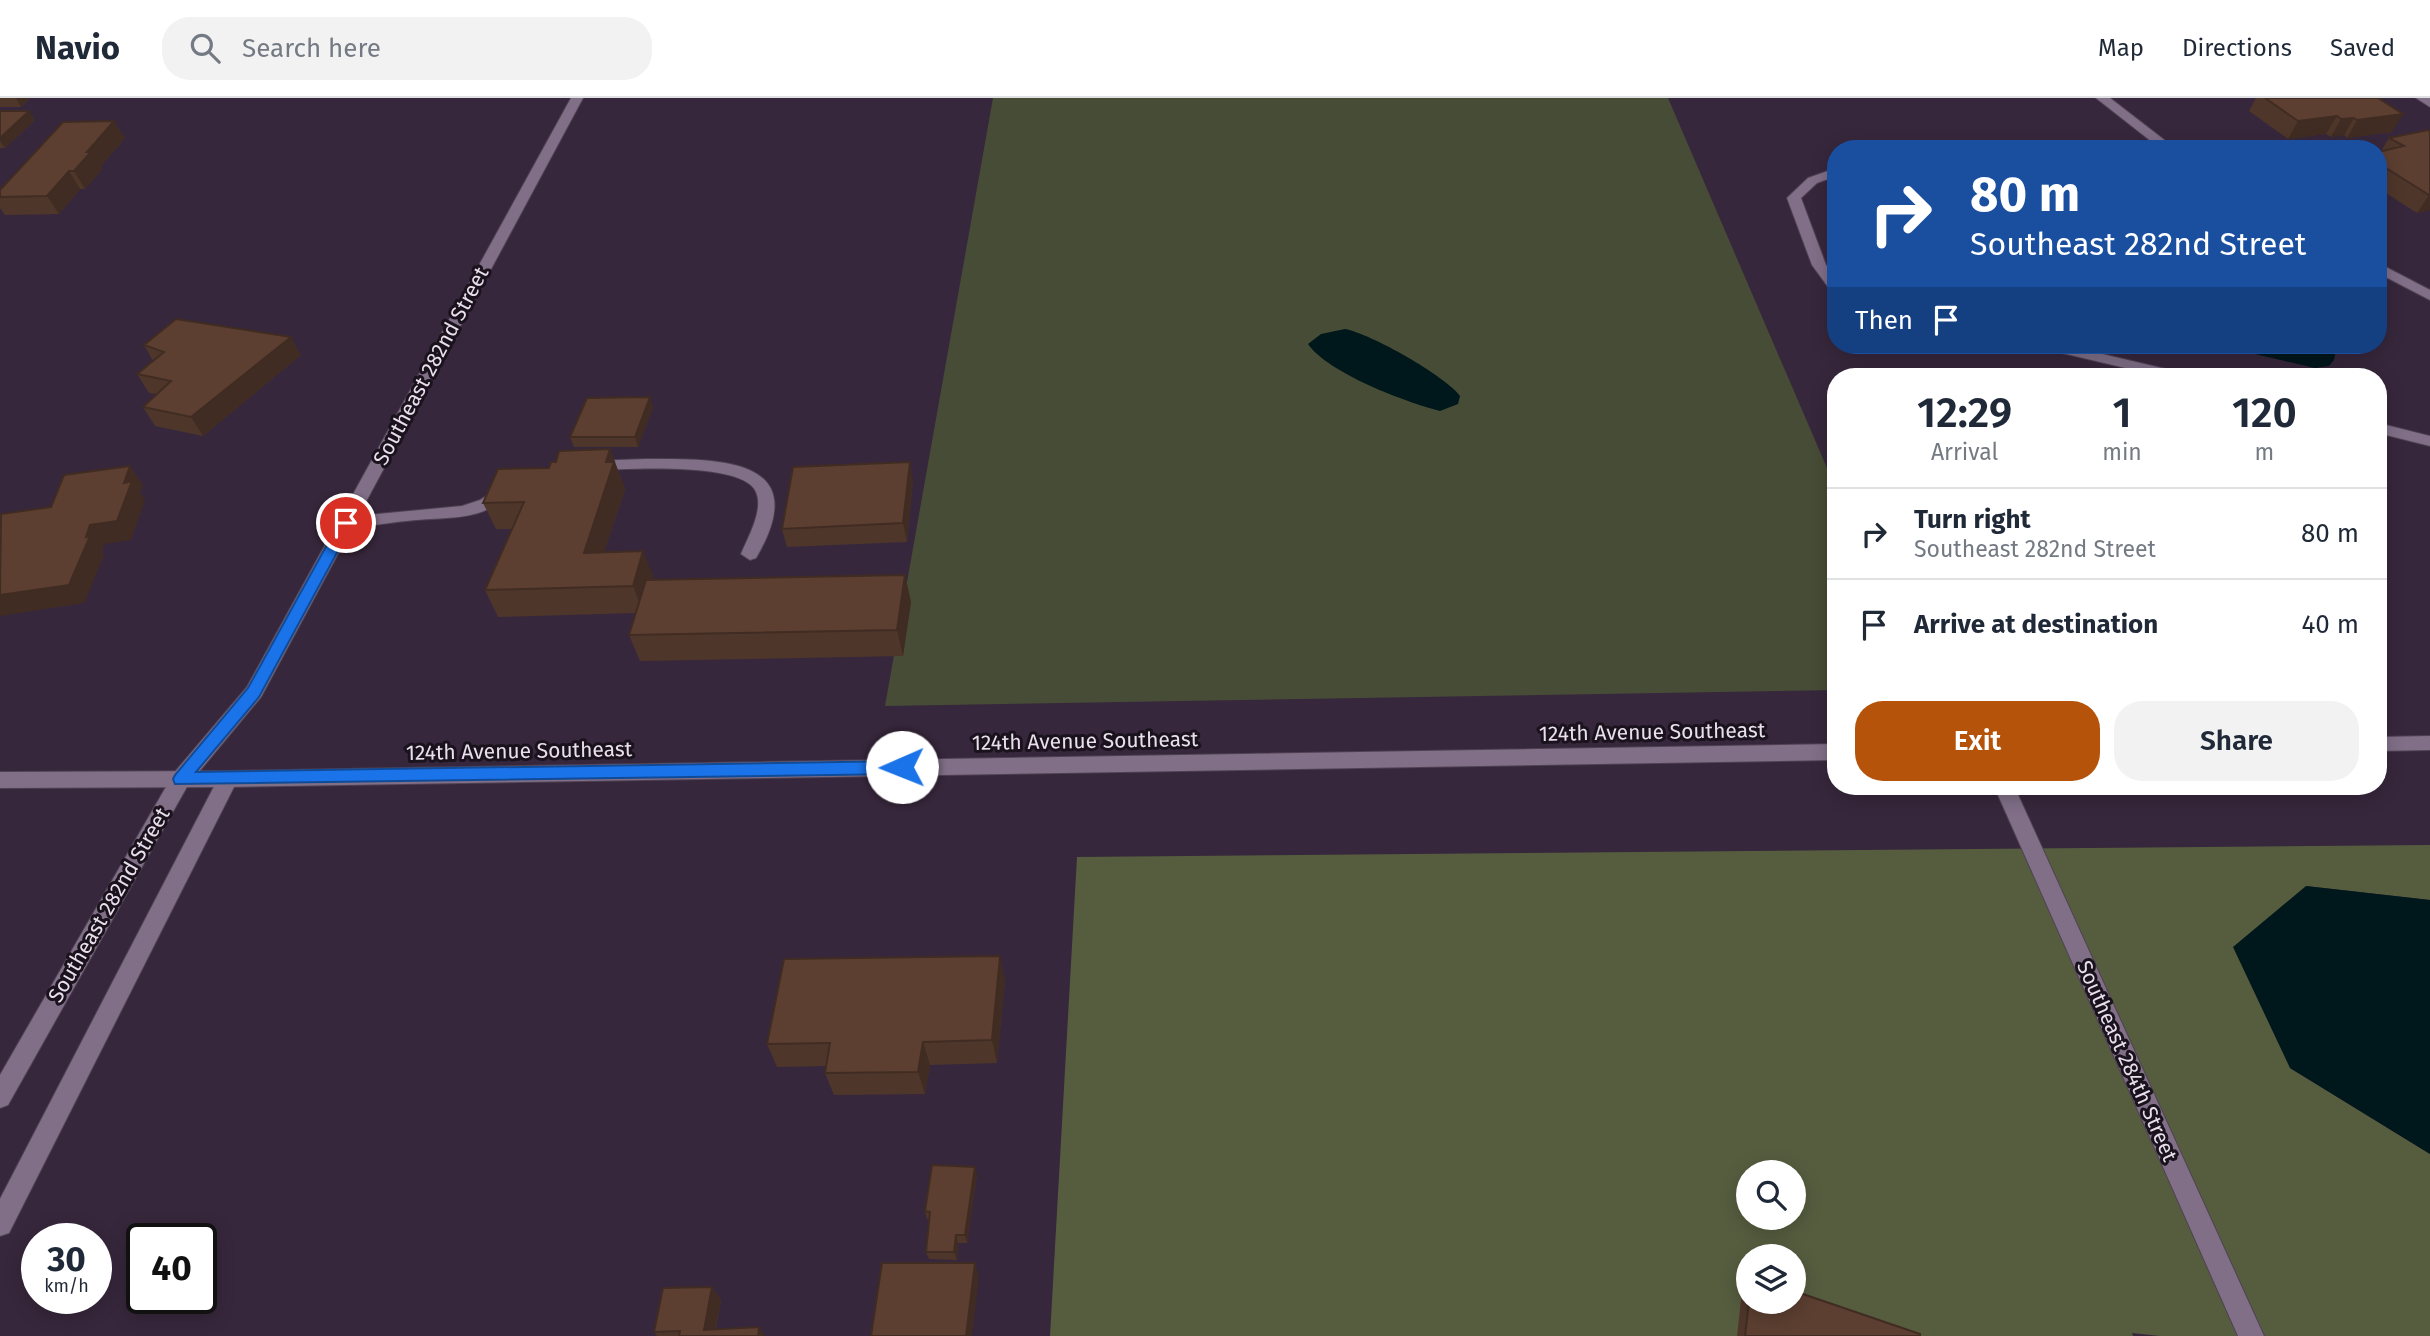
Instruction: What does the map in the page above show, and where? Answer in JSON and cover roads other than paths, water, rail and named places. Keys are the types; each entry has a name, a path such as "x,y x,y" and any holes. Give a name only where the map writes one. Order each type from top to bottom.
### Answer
{"street":[{"name":"Southeast 282nd Street","path":"0,1097 181,779 254,692 577,98"},
{"path":"2102,98 2158,140"},
{"path":"2422,98 2430,103"},
{"path":"1827,173 1806,184 1794,198 1819,265 1827,276"},
{"path":"2387,272 2430,296"},
{"path":"2084,354 2144,368"},
{"path":"2387,430 2430,441"},
{"path":"575,467 611,464 719,468 748,474 761,484 766,498 759,531 750,554"},
{"path":"346,523 419,514 463,512 486,504 509,484 519,480"},
{"path":"2387,744 2430,743"},
{"name":"124th Avenue Southeast","path":"0,780 228,779 1827,752"},
{"path":"0,1224 228,779"},
{"name":"Southeast 284th Street","path":"2008,795 2251,1336"}],"water":[{"path":"1345,329 1357,332 1406,356 1439,377 1460,396 1458,404 1440,411 1407,401 1349,376 1318,355 1308,344 1321,334"},
{"path":"2255,354 2335,354 2329,366 2315,368"},
{"path":"2306,886 2430,900 2430,1154 2290,1068 2233,947"}]}
